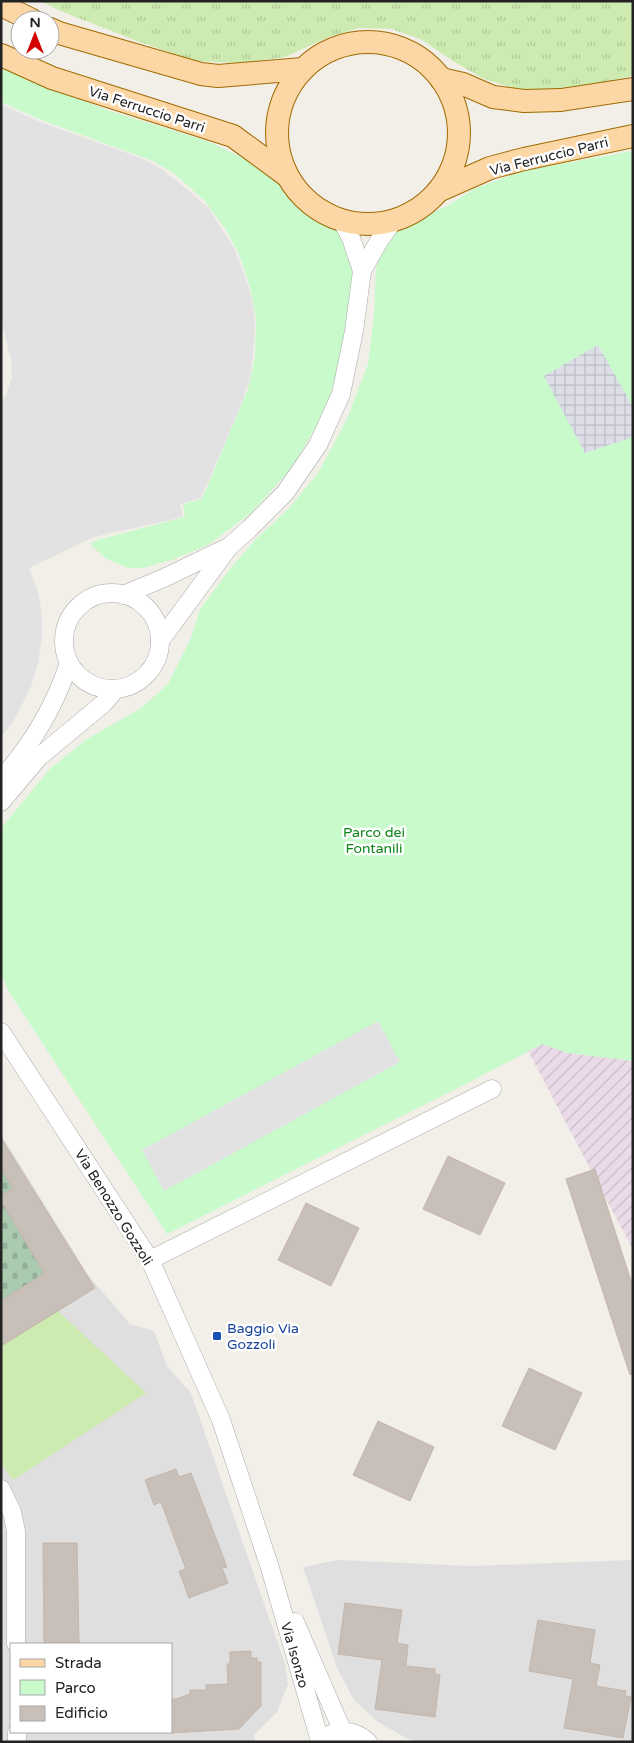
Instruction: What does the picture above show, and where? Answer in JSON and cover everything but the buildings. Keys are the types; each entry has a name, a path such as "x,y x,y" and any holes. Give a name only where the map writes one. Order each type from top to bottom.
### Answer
{"main road":[{"path":"60,33 203,74 218,76 303,69"},
{"name":"Via Ferruccio Parri","path":"363,42 397,47 408,51 427,64 441,79 456,111 459,137 455,162 448,177 438,191 422,207 393,221 369,225 342,221 325,214 306,202 286,175 278,153 276,136 277,119 283,98 303,69 320,55 341,46 363,42"},
{"name":"Via Ferruccio Parri","path":"1,54 52,78 233,136 286,175"},
{"path":"441,79 463,84 493,97 524,101 561,100 633,89"},
{"name":"Via Ferruccio Parri","path":"438,191 490,168 633,136"}],"street":[{"path":"342,221 351,238 362,271"},
{"path":"160,641 229,547 285,493 318,445 341,394 354,331 362,271 393,221"},
{"path":"123,595 229,547"},
{"path":"110,594 123,595 138,602 151,614 159,630 160,641 156,662 145,676 130,686 107,689 90,684 76,673 65,652 64,640 68,623 74,612 82,604 98,596 110,594"},
{"path":"1,779 44,721 70,663"},
{"path":"1,802 39,757 104,703 116,689"},
{"name":"Via Benozzo Gozzoli","path":"1,1032 150,1260 221,1420"},
{"path":"150,1260 492,1089"},
{"name":"Via Isonzo","path":"221,1420 270,1568 319,1741"},
{"path":"1,1488 12,1512 16,1531 16,1643"},
{"name":"Via Isonzo","path":"270,1568 343,1732"},
{"path":"319,1741 330,1734 343,1732 355,1734 368,1742"}],"shaded area":[{"path":"1,104 40,122 141,158 163,170 188,190 209,209 234,248 253,304 255,327 250,378 242,403 201,498 180,504 183,517 94,537 29,568 38,592 42,614 42,637 38,663 31,687 13,722 1,737 1,401 6,395 12,377 11,360 1,319"},
{"path":"598,345 633,407 633,437 585,453 544,376"},
{"path":"378,1021 400,1062 164,1191 142,1150"},
{"path":"542,1044 568,1053 633,1061 633,1250 528,1051"},
{"path":"1,1134 88,1275 130,1324 154,1331 167,1366 191,1393 285,1664 288,1684 277,1712 254,1735 255,1742 1,1742"},
{"path":"338,1560 472,1566 633,1560 633,1740 625,1742 418,1742 408,1739 378,1722 354,1700 337,1668 303,1567"}],"green space":[{"path":"40,1 633,1 633,76 559,89 516,89 482,78 422,40 392,29 359,28 329,37 285,57 242,63 194,61 58,10"},
{"path":"1,68 107,110 207,141 245,159 306,206 334,224 346,241 353,264 351,308 343,358 324,413 291,469 251,513 208,545 172,560 143,568 128,568 105,558 90,544 97,540 185,517 183,504 202,499 248,389 255,356 256,318 250,287 239,254 226,230 205,201 175,174 153,161 44,121 1,102"},
{"name":"Parco dei Fontanili","path":"633,151 633,1061 568,1053 542,1044 167,1234 9,992 1,975 1,828 50,769 87,739 140,709 168,684 191,638 200,609 255,540 290,507 318,473 347,419 368,364 374,314 376,268 384,241 402,227 447,206 474,189 521,171"},
{"path":"1,1138 95,1288 1,1346"},
{"path":"58,1311 146,1393 13,1480 1,1464 1,1346"}],"place":[{"name":"Baggio Via Gozzoli","path":"217,1336"}]}
